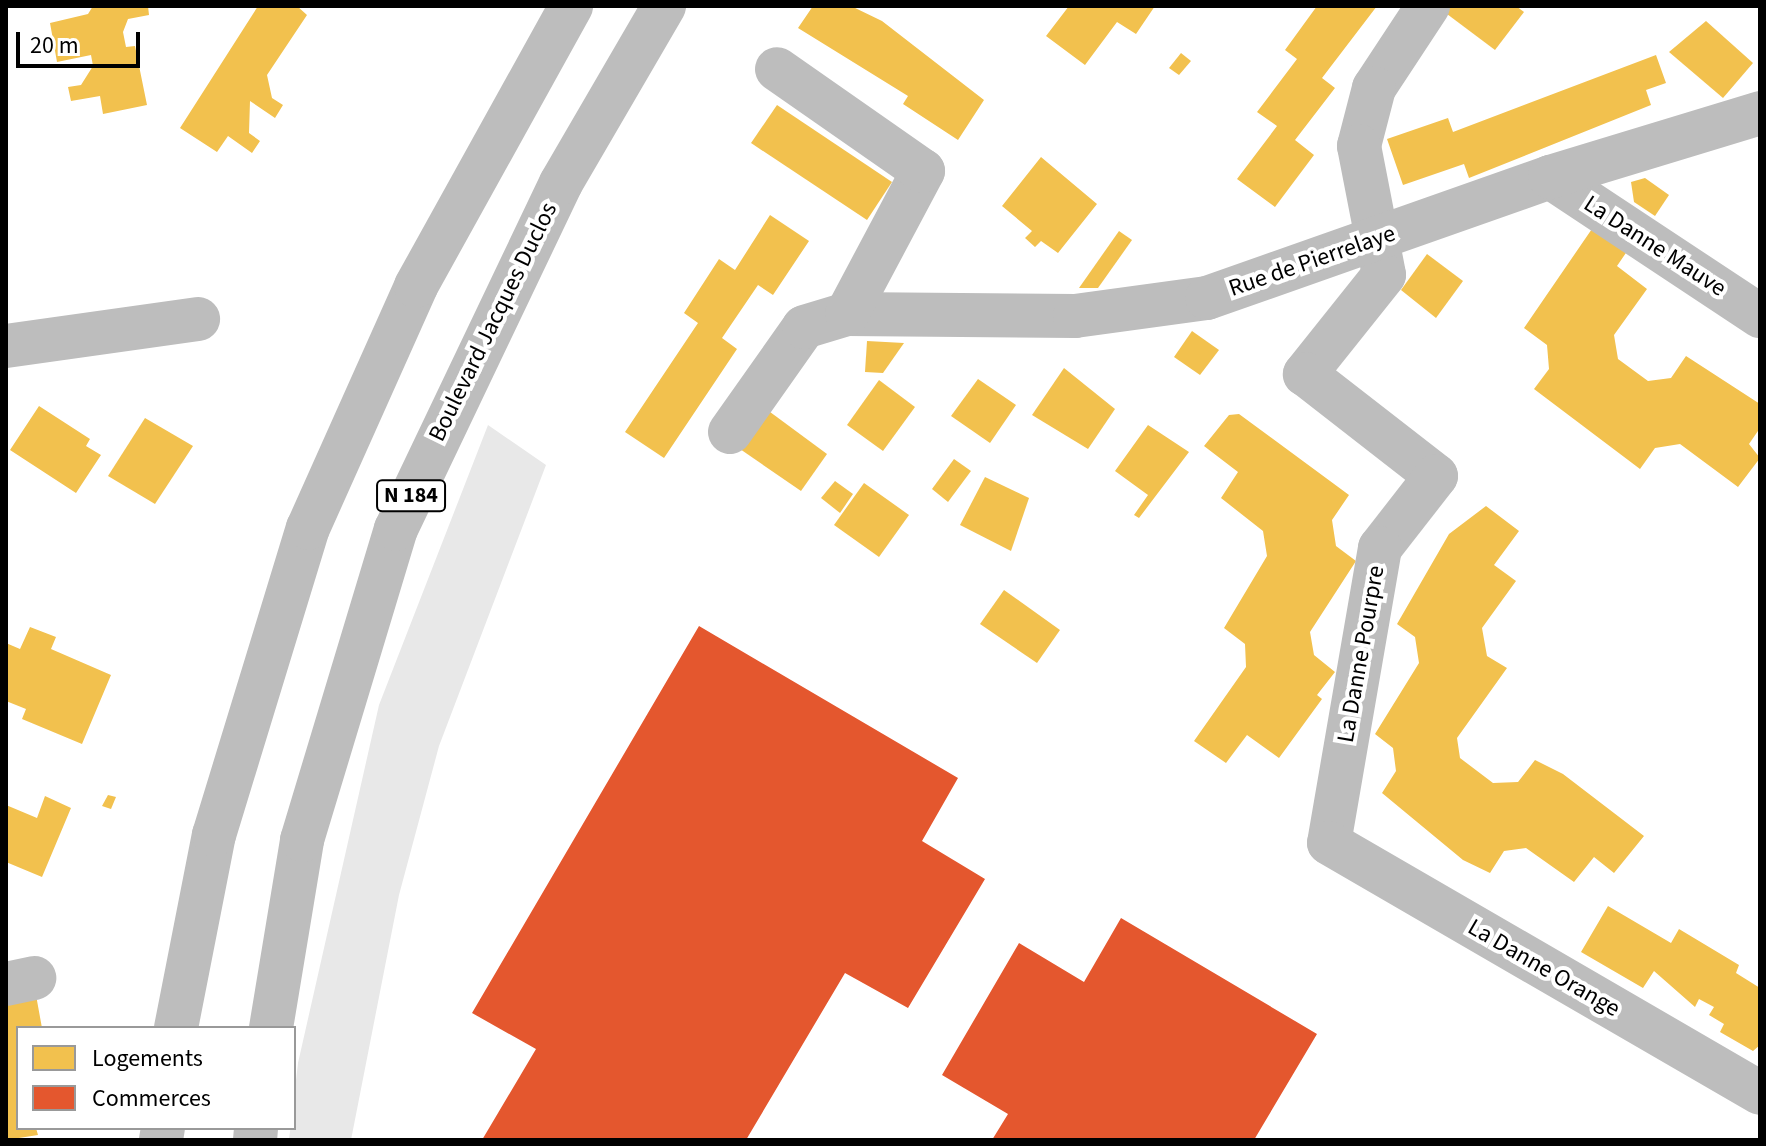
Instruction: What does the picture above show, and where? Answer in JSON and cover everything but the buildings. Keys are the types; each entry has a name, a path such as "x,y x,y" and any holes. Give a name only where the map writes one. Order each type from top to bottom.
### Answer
{"street":[{"path":"176,1026 214,835 308,528 416,286 493,136 571,6"},
{"name":"Boulevard Jacques Duclos","path":"271,1026 302,840 396,529 561,183 664,6"},
{"path":"1377,239 1359,146 1374,88 1428,6"},
{"path":"777,69 923,171 847,314"},
{"name":"Rue de Pierrelaye","path":"730,432 804,327 847,314 1075,316 1207,298 1550,177 1760,113"},
{"name":"La Danne Mauve","path":"1550,177 1760,316"},
{"name":"La Danne Pourpre","path":"1329,843 1380,548 1436,476 1305,374 1384,275 1377,239"},
{"path":"6,346 198,319"},
{"name":"La Danne Orange","path":"1329,843 1760,1093"}],"shaded area":[{"path":"488,425 546,465 439,746 399,895 351,1140 289,1140 290,1130 296,1130 298,1063 379,705"}]}
